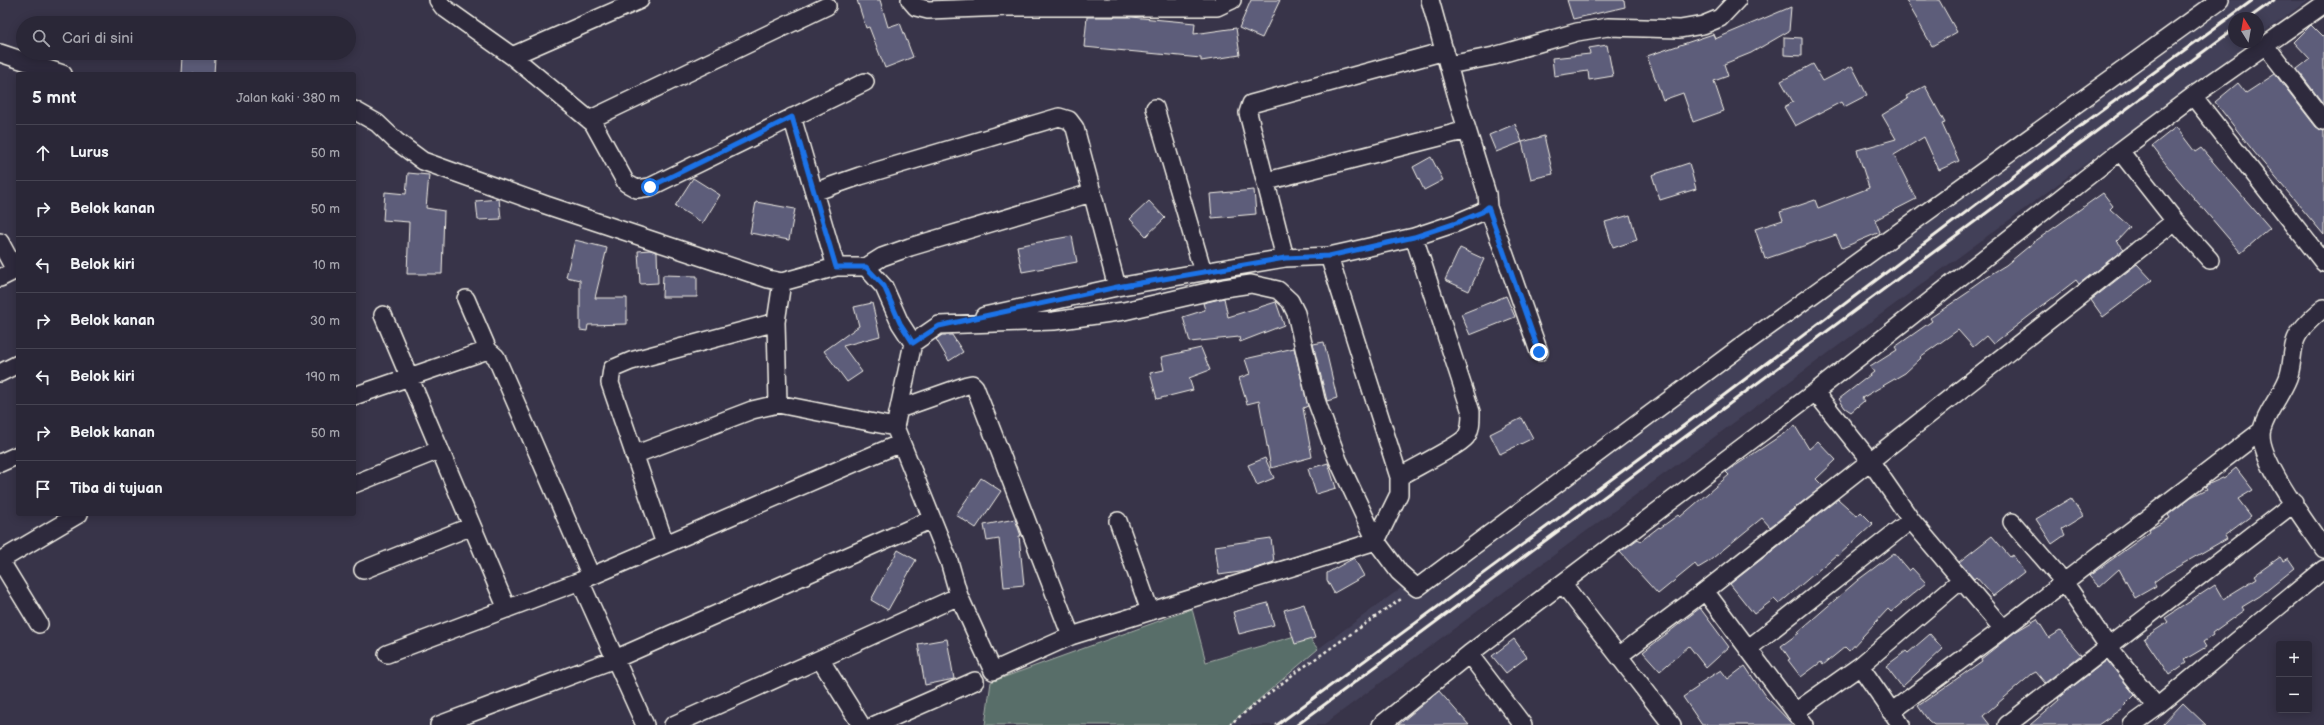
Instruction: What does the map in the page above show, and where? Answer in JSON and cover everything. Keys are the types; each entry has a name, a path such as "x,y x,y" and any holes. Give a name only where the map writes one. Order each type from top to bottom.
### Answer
{"street":[{"path":"439,0 444,7 512,56 590,120 612,154 626,183 637,189 650,187 866,82"},
{"path":"512,56 640,0"},
{"path":"910,0 916,7 928,10 1007,3 1177,4 1217,7 1232,0"},
{"path":"1430,0 1487,194 1488,207 1539,352"},
{"path":"1285,258 1267,181 1248,113 1251,104 1447,58 1494,56 1577,32 1608,27 1680,29 1703,25 1720,18 1737,0"},
{"path":"939,326 1054,321 1124,311 1224,288 1251,284 1278,290 1290,301 1296,314 1316,400 1338,460 1376,541 1399,572 1417,588 1743,346 2220,0"},
{"path":"1381,725 1469,654 1814,392 2120,151 2193,96 2324,4"},
{"path":"590,120 827,6"},
{"path":"2266,46 2324,121"},
{"path":"0,54 16,59"},
{"path":"19,60 57,72"},
{"path":"2193,96 2324,263"},
{"path":"1155,108 1203,272"},
{"path":"356,111 377,123 396,142 424,161 546,205 782,282 836,267 866,267 882,257 910,247 1091,193"},
{"path":"792,117 836,267"},
{"path":"814,192 860,176 1060,117 1069,120 1075,128 1117,287"},
{"path":"1267,181 1467,130"},
{"path":"2120,151 2175,221 2210,260"},
{"path":"1329,256 1399,477 1399,494 1376,541 1071,636 993,671 959,596 949,561 895,427 913,343 939,326 1117,287 1285,258 1329,256 1414,237 1456,223 1482,212 1488,207"},
{"path":"1620,655 1871,462 2175,221"},
{"path":"1399,477 1461,441 1469,431 1471,412 1414,237"},
{"path":"0,242 11,272"},
{"path":"866,267 884,286 900,323 913,343"},
{"path":"778,404 776,322 782,282"},
{"path":"466,299 488,350 496,357 586,578 615,659 645,725"},
{"path":"1891,712 2003,629 2261,431 2287,380 2293,364 2296,339 2313,316 2324,308"},
{"path":"383,315 408,378 507,609"},
{"path":"665,544 610,382 612,370 631,362 776,322"},
{"path":"356,395 488,350"},
{"path":"0,373 16,365"},
{"path":"899,409 967,385 972,384 975,387 1071,636"},
{"path":"1814,392 1871,462 1910,520 2003,629"},
{"path":"634,456 752,410 778,404 895,427"},
{"path":"2261,431 2269,464 2324,549"},
{"path":"387,654 586,578 901,443"},
{"path":"356,483 439,450"},
{"path":"0,463 16,456"},
{"path":"2007,725 2294,503"},
{"path":"39,624 1,560 76,516"},
{"path":"439,725 615,659 932,519"},
{"path":"1749,648 1910,520"},
{"path":"1118,521 1150,611"},
{"path":"2012,522 2064,582 2108,646 2157,707"},
{"path":"363,570 472,526"},
{"path":"2140,723 2157,707 2324,569"},
{"path":"1705,591 1749,648 1800,719 1961,580"},
{"path":"1563,584 1620,655 1672,725"},
{"path":"673,725 959,596"},
{"path":"1469,654 1523,725"},
{"path":"820,659 860,725"},
{"path":"1860,666 1901,725"},
{"path":"875,725 975,681"}],"path":[{"path":"1229,725 1295,673 1417,588"}],"shaded area":[{"path":"2202,0 2308,0 2264,33 2264,12 2228,12 2228,48 2243,48 1323,725 1229,725 1318,649"}],"green space":[{"path":"1192,609 1206,662 1305,633 1318,649 1229,725 985,725 991,682"}],"building":[{"path":"857,0 880,0 888,27 900,23 913,57 885,68 869,27 866,28"},
{"path":"1251,0 1280,0 1262,38 1239,28"},
{"path":"1567,0 1624,0 1625,7 1573,19"},
{"path":"1906,0 1939,0 1957,32 1932,46"},
{"path":"1791,7 1789,31 1751,53 1724,64 1728,76 1714,81 1724,111 1693,122 1683,93 1663,100 1647,56 1713,34 1715,39"},
{"path":"1087,17 1131,17 1195,23 1194,34 1236,28 1240,55 1201,61 1201,58 1084,47"},
{"path":"2311,25 2324,38 2324,105 2297,69 2310,59 2294,42"},
{"path":"1784,37 1802,38 1802,56 1784,55"},
{"path":"1607,45 1613,76 1589,80 1588,71 1554,76 1552,58 1590,54 1589,48"},
{"path":"182,60 215,60 214,72 181,72"},
{"path":"1813,64 1823,81 1852,66 1867,95 1844,107 1841,102 1795,126 1784,107 1793,102 1781,81"},
{"path":"2275,74 2316,127 2324,131 2324,235 2254,152 2215,102 2238,83 2246,93"},
{"path":"1925,86 1945,123 1942,124 1959,161 1939,170 1924,137 1894,155 1916,199 1875,220 1880,232 1842,248 1836,235 1765,259 1755,229 1783,220 1780,212 1815,200 1818,208 1869,188 1857,150 1896,139 1882,115 1908,99 1906,96"},
{"path":"1515,124 1522,142 1496,152 1489,135"},
{"path":"2176,127 2195,152 2201,148 2270,228 2241,253 2176,177 2152,146"},
{"path":"1544,136 1553,174 1531,179 1522,142"},
{"path":"1431,157 1443,180 1424,190 1413,167"},
{"path":"1689,163 1696,189 1660,200 1652,175"},
{"path":"408,173 429,175 426,208 444,211 442,274 407,274 409,222 383,220 385,192 406,194"},
{"path":"693,178 720,195 703,223 675,206"},
{"path":"1254,190 1256,214 1212,218 1210,194"},
{"path":"2103,193 2113,206 2110,209 2130,227 2117,241 2124,249 2079,284 2076,280 1993,344 1986,336 1973,347 1958,330 1920,357 1921,358 1905,373 1862,398 1864,401 1851,412 1845,408 1839,399 1874,372 1870,367 1897,350 1895,347 1932,321 1930,318 1970,291 1969,289 1986,277 2006,265 2034,242"},
{"path":"499,199 501,219 478,220 476,201"},
{"path":"1149,201 1165,218 1146,236 1130,219"},
{"path":"756,202 795,209 789,240 750,233"},
{"path":"1630,215 1637,240 1613,248 1605,222"},
{"path":"1072,236 1077,262 1022,272 1017,246"},
{"path":"575,240 607,248 595,298 627,298 627,324 588,325 587,331 580,330 580,280 566,277"},
{"path":"1460,248 1484,259 1469,291 1445,280"},
{"path":"650,250 657,252 658,283 640,284 638,251"},
{"path":"2137,264 2152,280 2103,317 2091,300"},
{"path":"663,275 697,276 697,297 662,297"},
{"path":"1506,296 1515,317 1470,335 1461,314"},
{"path":"1224,298 1228,317 1276,302 1284,325 1240,342 1239,337 1190,342 1183,317 1205,310 1203,303"},
{"path":"872,303 880,336 843,346 862,372 847,382 824,351 859,326 854,307"},
{"path":"942,335 952,335 963,352 949,361 936,339"},
{"path":"1324,342 1337,398 1327,401 1313,344"},
{"path":"1201,348 1210,370 1189,378 1193,390 1157,399 1150,373 1164,370 1161,357"},
{"path":"1294,348 1308,406 1303,408 1312,457 1271,468 1259,401 1247,404 1239,378 1250,374 1245,359"},
{"path":"1522,418 1533,438 1500,454 1490,434"},
{"path":"1795,426 1809,449 1818,441 1836,460 1816,479 1823,486 1770,527 1762,518 1708,562 1698,568 1695,564 1658,594 1620,552 1638,539 1641,541 1678,515 1680,517 1729,475 1726,472"},
{"path":"1265,458 1274,478 1257,485 1248,465"},
{"path":"1328,463 1336,488 1316,494 1308,469"},
{"path":"2236,468 2253,490 2238,499 2251,516 2224,536 2226,539 2165,574 2154,582 2156,586 2135,598 2119,569 2099,587 2089,576 2150,532 2149,530 2170,518 2168,515 2191,497 2207,489 2205,486 2225,477"},
{"path":"981,478 1001,491 976,528 956,515"},
{"path":"2071,498 2083,516 2062,529 2065,535 2052,544 2036,519"},
{"path":"1838,499 1857,516 1861,512 1873,524 1838,556 1836,555 1779,604 1774,599 1754,614 1730,584"},
{"path":"1015,519 1021,536 1019,536 1024,585 1004,587 999,539 987,541 984,525"},
{"path":"1992,536 2010,557 2013,555 2024,572 1993,596 1976,577 1974,579 1959,562"},
{"path":"1271,538 1274,562 1247,571 1219,575 1215,546"},
{"path":"898,550 916,560 888,610 871,600"},
{"path":"1894,553 1909,571 1912,568 1926,583 1891,612 1888,609 1849,651 1845,647 1823,665 1821,662 1801,677 1788,660 1790,659 1781,646 1799,633 1798,632 1858,580"},
{"path":"2280,557 2283,561 2288,558 2295,568 2260,596 2242,607 2244,610 2212,633 2213,635 2203,642 2206,647 2184,660 2186,663 2169,675 2144,638 2168,622 2165,618 2215,585 2223,599 2257,578 2255,575"},
{"path":"1354,558 1364,576 1334,593 1327,580 1327,573"},
{"path":"1268,603 1274,625 1239,634 1233,612"},
{"path":"1304,604 1315,638 1295,644 1284,610"},
{"path":"1700,608 1729,647 1706,668 1689,646 1660,671 1643,652"},
{"path":"2037,619 2049,638 2060,631 2081,655 2045,683 2036,672 2032,674 1983,716 1990,725 1934,725 1928,720 1918,706 1982,661 1981,659 2015,632"},
{"path":"1930,634 1943,649 1902,687 1886,666 1906,651 1908,653"},
{"path":"947,639 954,679 925,685 918,644"},
{"path":"1514,639 1527,657 1506,673 1492,656"},
{"path":"2107,660 2135,695 2121,709 2098,725 2030,725 2059,700 2058,698"},
{"path":"1745,666 1765,696 1793,725 1702,725 1683,697 1698,687 1697,685 1721,670 1728,679"},
{"path":"1439,691 1469,725 1398,725 1404,720"},
{"path":"2183,703 2206,725 2162,725"}],"railway":[{"path":"1277,725 1666,439 2060,141 2253,0"},
{"path":"2257,12 2274,0"},
{"path":"1297,725 2228,33"}],"route":[{"path":"650,187 792,117 836,267 866,267 884,286 900,323 913,343 939,326 1117,287 1285,258 1329,256 1414,237 1456,223 1482,212 1488,207 1539,352"}]}
